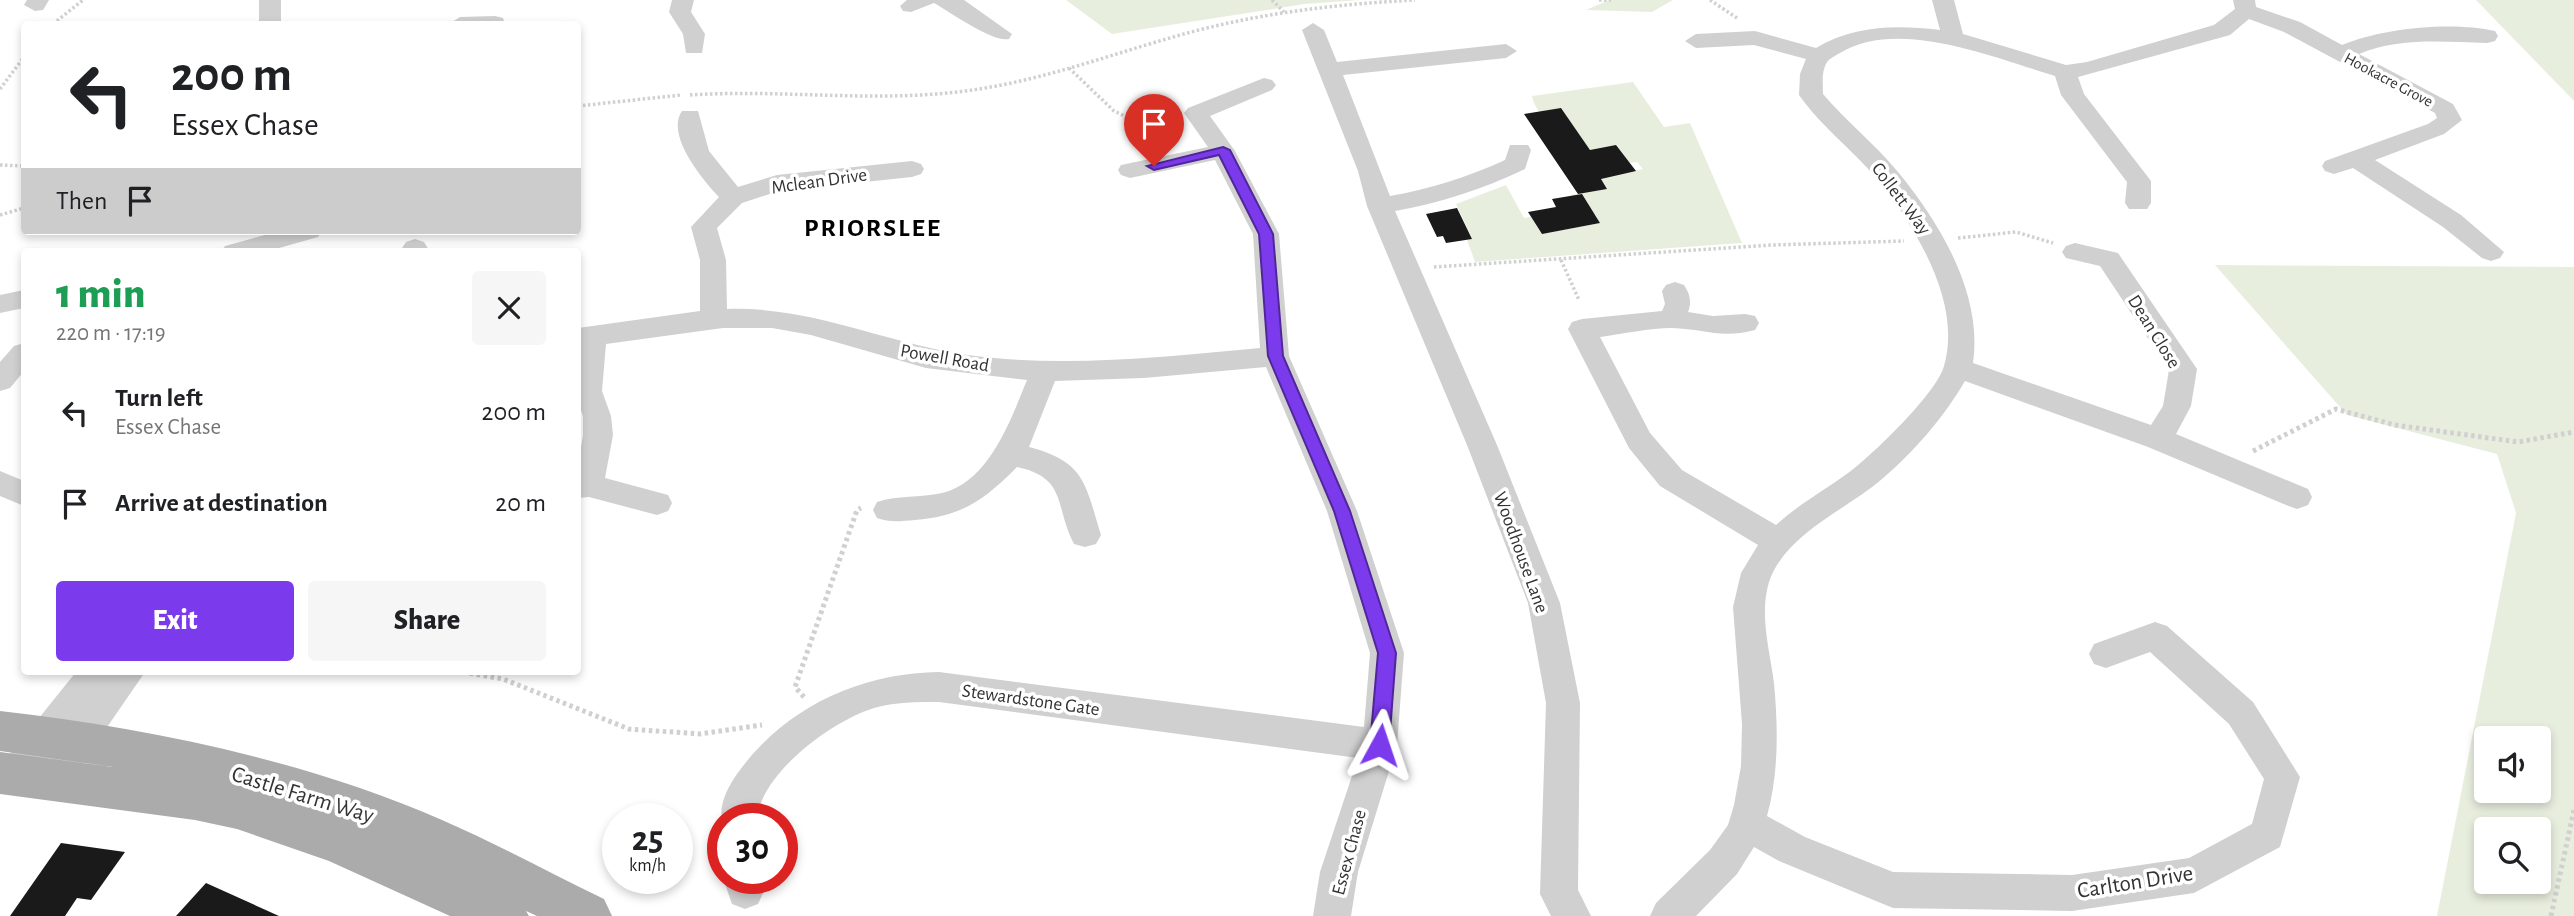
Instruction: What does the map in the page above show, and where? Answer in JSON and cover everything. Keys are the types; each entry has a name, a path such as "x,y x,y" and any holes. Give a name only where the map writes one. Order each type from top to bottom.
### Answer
{"main road":[{"name":"Castle Farm Way","path":"0,731 38,760 237,808 350,847 503,916"},
{"name":"Castle Farm Way","path":"38,760 280,783 425,835 587,916"}],"street":[{"path":"270,0 270,21"},
{"path":"462,21 477,0"},
{"path":"683,0 680,12 694,34 695,48"},
{"path":"1942,0 1953,38"},
{"path":"949,2 1001,34"},
{"path":"1696,41 1741,28 1819,56 1842,42 1874,34 1905,33 1953,38 2064,72 2101,66 2222,30 2245,5"},
{"name":"Hookacre Grove","path":"2245,5 2292,27 2445,109 2450,120 2436,129 2344,162 2452,221 2491,252"},
{"name":"Woodhouse Lane","path":"1312,30 1370,171 1380,206 1409,268 1544,603 1563,703 1559,894 1572,916"},
{"path":"2340,54 2366,41 2390,36 2487,36"},
{"path":"1329,70 1506,51"},
{"name":"Collett Way","path":"1819,56 1811,74 1811,95 1838,126 1874,160 1933,240 1952,288 1960,324 1958,368"},
{"path":"2064,72 2073,95 2138,181 2138,202"},
{"name":"Essex Chase","path":"1264,85 1196,113 1223,150 1266,234 1275,356 1342,511 1387,653 1380,745 1339,872 1332,916"},
{"path":"691,116 690,131 704,167 733,197"},
{"path":"1130,170 1223,150"},
{"path":"1380,206 1436,197 1485,180 1525,162"},
{"name":"Mclean Drive","path":"714,317 713,260 704,228 733,197 777,183 912,169"},
{"path":"249,248 296,235"},
{"name":"Dean Close","path":"2075,252 2109,259 2183,369 2177,406 2158,439"},
{"path":"1658,321 1678,304 1675,291"},
{"path":"0,304 21,300"},
{"path":"1579,313 1639,440 1671,478 1778,542"},
{"path":"1579,313 1713,326 1745,324"},
{"name":"Powell Road","path":"585,336 714,317 774,319 927,358 1045,371 1164,369 1275,356"},
{"path":"585,336 588,391 597,416 598,435 583,486 657,503"},
{"path":"0,382 21,357"},
{"path":"1669,916 1719,867 1747,824 1760,751 1759,698 1748,612 1756,574 1778,542 1871,471 1923,418 1958,368 2158,439 2297,497"},
{"path":"877,508 940,508 971,495 1011,454 1045,371"},
{"path":"1011,454 1047,461 1060,468 1068,481 1086,535"},
{"path":"0,483 21,493"},
{"name":"Carlton Drive","path":"1747,824 1792,849 1893,890 2071,893 2194,876 2267,835 2282,777 2241,713 2155,636 2106,654"},
{"path":"38,760 94,675"},
{"path":"38,760 125,675"},
{"name":"Stewardstone Gate","path":"742,803 743,795 778,752 813,722 895,689 939,687 1380,745"}],"path":[{"path":"57,21 83,0"},
{"path":"1272,0 1284,12"},
{"path":"581,106 708,93 911,96 967,90 1069,67 1217,25 1284,12 1415,0"},
{"path":"1599,0 1611,0"},
{"path":"1710,0 1741,28"},
{"path":"0,89 21,61"},
{"path":"1069,67 1114,111 1171,139 1223,150"},
{"path":"0,165 21,166"},
{"path":"0,215 21,209"},
{"path":"1409,268 1772,245 1933,240 2016,232 2075,252"},
{"path":"1561,260 1579,313"},
{"path":"2225,467 2292,429 2336,409 2384,423 2518,442 2574,432"},
{"path":"478,675 503,680 629,729 700,734 750,724 813,722 795,687 857,510 877,508"},
{"path":"2550,916 2574,810"}],"green space":[{"path":"1066,0 1360,0 1305,4 1112,34"},
{"path":"1609,0 1673,0 1652,12 1586,10"},
{"path":"2476,0 2574,0 2574,101"},
{"path":"1633,82 1664,127 1690,123 1742,243 1475,262 1467,240 1472,238 1456,204 1506,185 1524,218 1531,217 1539,230 1546,233 1600,223 1595,214 1585,216 1571,195 1607,189 1600,178 1643,169 1637,162 1608,159 1591,152 1559,133 1546,121 1532,96"},
{"path":"2215,265 2574,267 2574,916 2437,916 2474,727 2474,803 2551,803 2551,726 2474,726 2516,513 2497,454 2347,415"}],"building":[{"path":"1561,108 1590,150 1616,145 1636,171 1601,179 1607,189 1578,194 1524,114"},
{"path":"1582,194 1600,223 1542,234 1528,212 1556,207 1552,199"},
{"path":"1457,208 1472,239 1446,243 1443,236 1437,237 1426,214"},
{"path":"61,843 125,852 91,900 77,898 65,916 10,916"},
{"path":"206,883 279,916 176,916"}],"district":[{"name":"PRIORSLEE","path":"873,227"}],"route":[{"path":"1154,166 1223,150 1266,234 1275,356 1342,511 1387,653 1380,745"}]}
